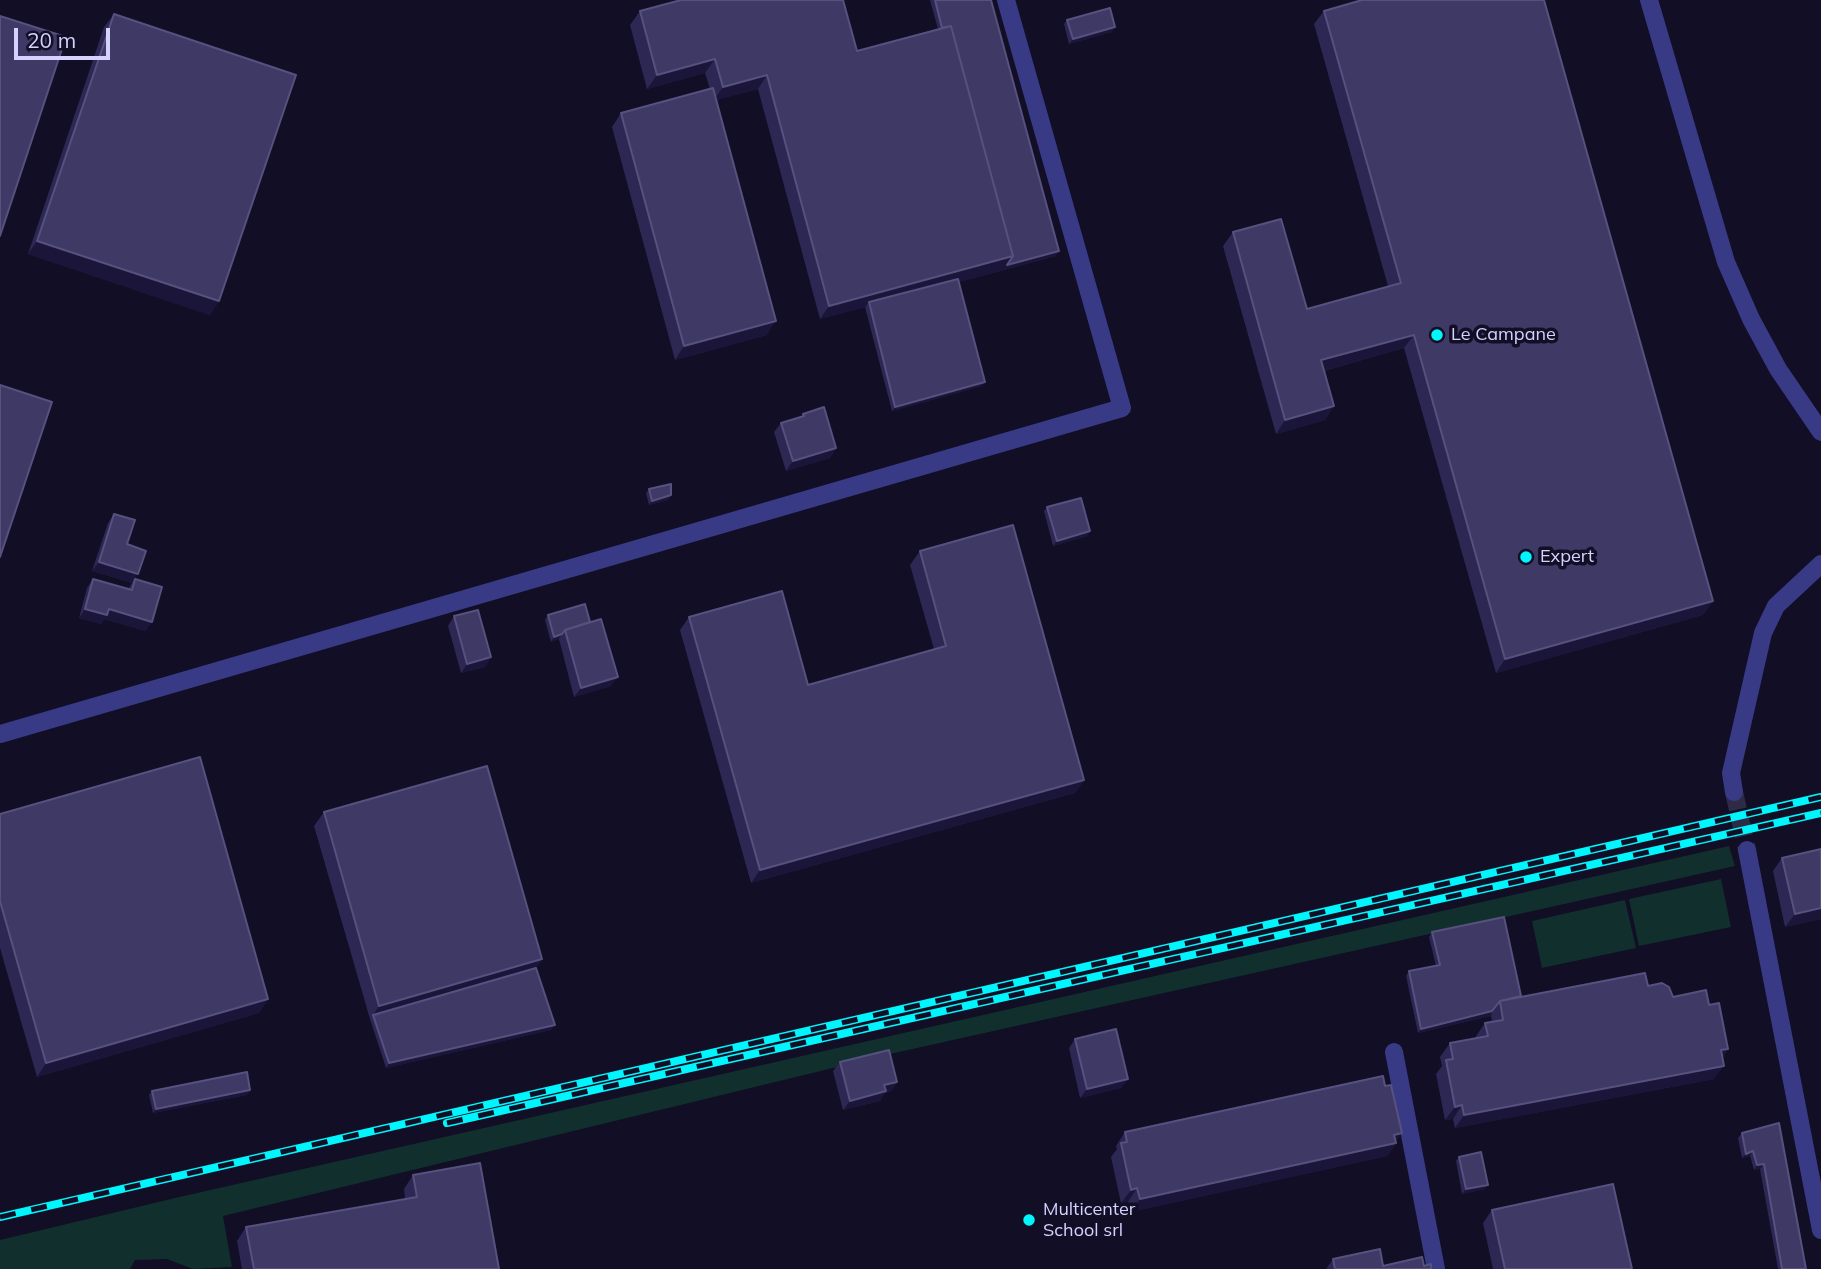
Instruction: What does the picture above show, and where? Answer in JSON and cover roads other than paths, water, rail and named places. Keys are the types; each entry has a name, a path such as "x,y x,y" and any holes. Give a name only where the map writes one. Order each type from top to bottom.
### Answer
{"street":[{"path":"0,734 1122,408 1006,0"},
{"path":"1649,0 1726,262 1751,319 1778,369 1821,432"},
{"path":"1734,792 1731,773 1763,633 1776,606 1821,564"},
{"path":"1747,850 1821,1230"},
{"path":"1394,1052 1436,1269"}],"tunnel":[{"path":"1734,792 1747,850"}],"railway":[{"path":"0,1217 1821,797"},
{"path":"447,1123 1821,813"}],"place":[{"name":"Le Campane","path":"1437,335"},
{"name":"Expert","path":"1526,557"},
{"name":"Multicenter School srl","path":"1029,1220"}]}
